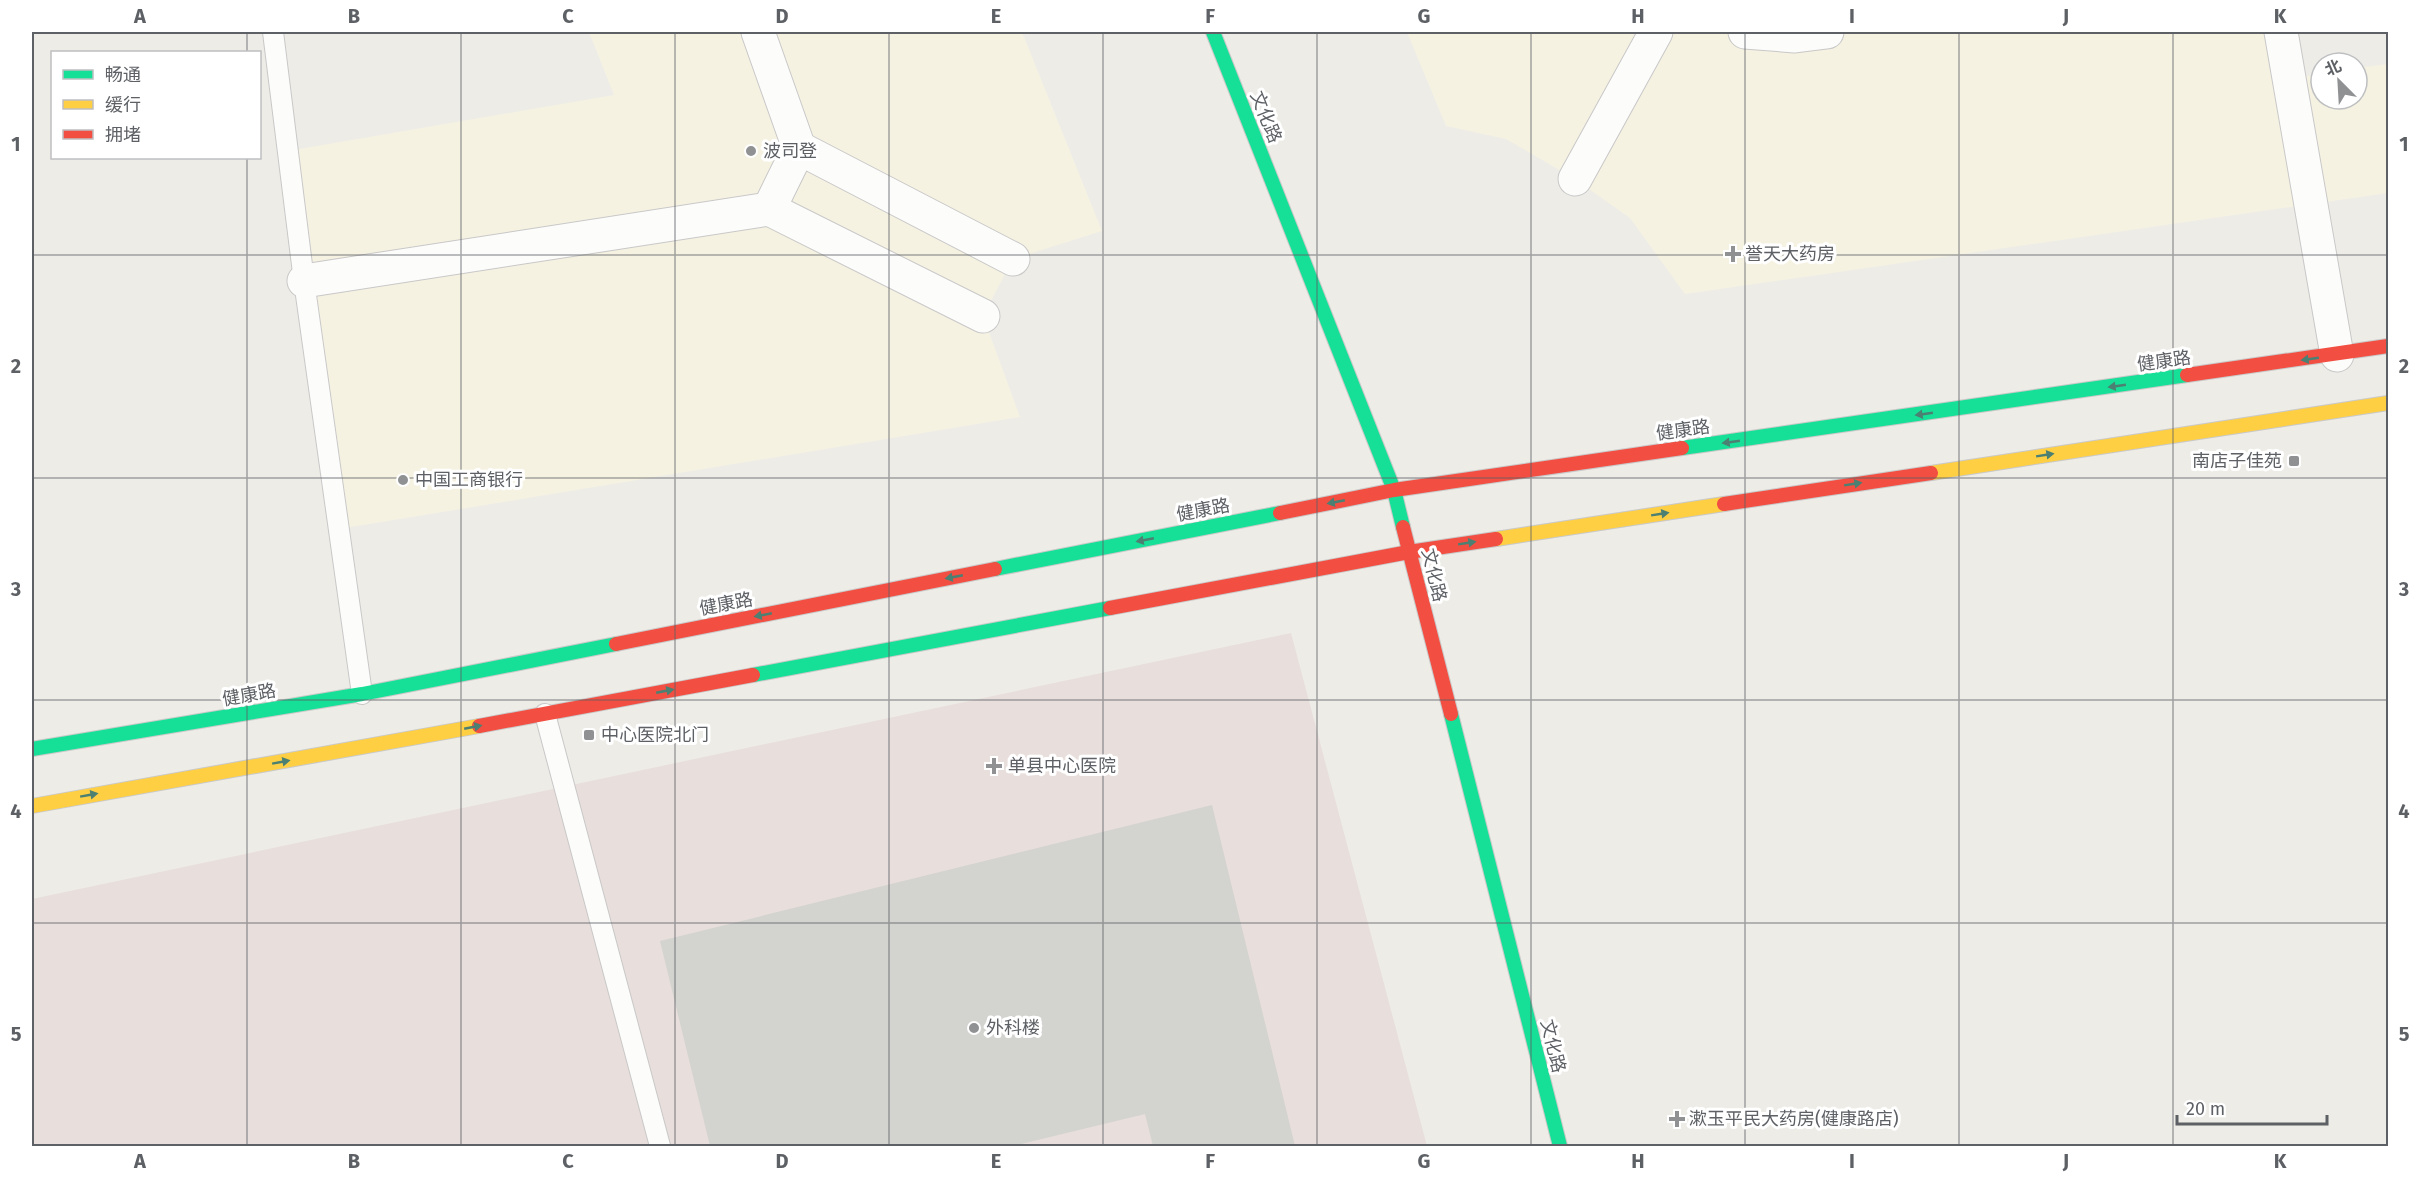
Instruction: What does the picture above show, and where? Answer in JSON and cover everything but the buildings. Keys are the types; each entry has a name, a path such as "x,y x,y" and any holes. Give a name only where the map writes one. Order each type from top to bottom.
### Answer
{"main road":[{"name":"文化路","path":"1213,32 1394,490 1560,1146"},
{"name":"健康路","path":"32,749 362,694 1394,490 2388,346"},
{"path":"32,806 545,714 1409,552 2388,403"}],"street":[{"path":"758,32 799,148 1013,259"},
{"path":"1575,179 1656,32"},
{"path":"1745,32 1795,36 1827,32"},
{"path":"2282,32 2337,355"},
{"path":"769,209 799,148"},
{"path":"304,281 769,209 983,316"}],"lane":[{"path":"273,32 304,281 362,694"},
{"path":"545,714 660,1146"}],"shaded area":[{"path":"589,32 1022,32 1102,231 1013,259 983,316 1020,417 339,529 288,151 614,95"},
{"path":"1407,32 2281,32 2289,78 2309,76 2309,111 2369,111 2369,66 2388,64 2388,193 1685,294 1630,218 1575,179 1506,139 1446,126"},
{"name":"单县中心医院","path":"1291,633 1427,1146 32,1146 32,899"}],"traffic: fast":[{"path":"1213,32 1394,490 1403,527"},
{"path":"1682,448 2187,375"},
{"path":"995,569 1280,513"},
{"path":"753,675 1110,608"},
{"path":"32,749 362,694 616,644"},
{"path":"1451,714 1560,1146"}],"traffic: slow":[{"path":"1931,473 2388,403"},
{"path":"1496,539 1724,504"},
{"path":"32,806 479,726"}],"traffic: jam":[{"path":"2187,375 2388,346"},
{"path":"1280,513 1394,490 1682,448"},
{"path":"1724,504 1931,473"},
{"path":"1403,527 1451,714"},
{"path":"1110,608 1409,552 1496,539"},
{"path":"616,644 995,569"},
{"path":"479,726 753,675"}],"place":[{"name":"波司登","path":"751,151"},
{"name":"誉天大药房","path":"1733,254"},
{"name":"南店子佳苑","path":"2294,461"},
{"name":"中国工商银行","path":"403,480"},
{"name":"中心医院北门","path":"589,735"},
{"name":"单县中心医院","path":"994,766"},
{"name":"外科楼","path":"974,1028"},
{"name":"漱玉平民大药房(健康路店)","path":"1677,1119"}]}
